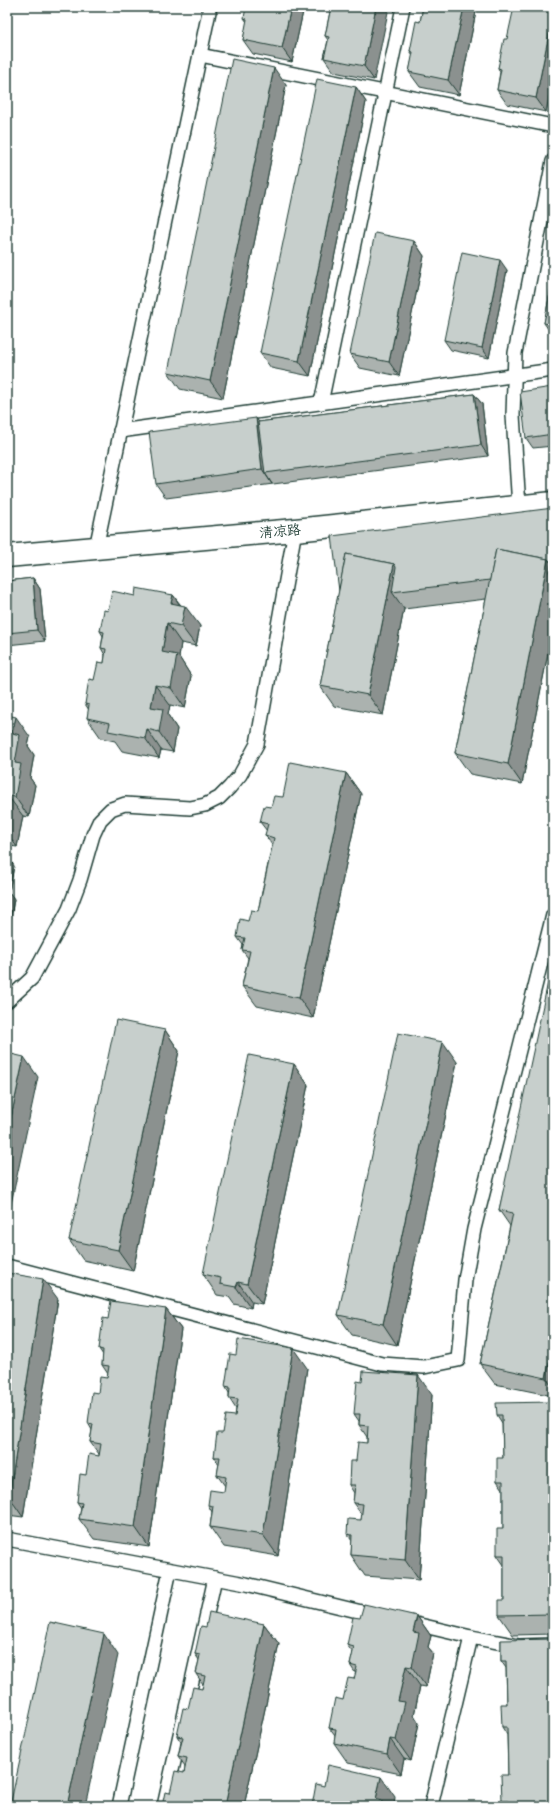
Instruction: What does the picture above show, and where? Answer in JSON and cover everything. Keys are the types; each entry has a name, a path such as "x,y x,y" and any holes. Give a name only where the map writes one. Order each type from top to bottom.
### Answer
{"street":[{"name":"清凉路","path":"7,556 295,530 553,503"}],"lane":[{"path":"96,548 210,7"},
{"path":"321,403 403,7"},
{"path":"200,55 553,126"},
{"path":"519,507 513,415 515,353 553,161"},
{"path":"120,431 553,370"},
{"path":"7,1002 32,978 62,923 80,880 100,820 111,809 125,804 190,808 205,806 219,798 240,775 257,744 295,530"},
{"path":"7,1266 382,1364 424,1367 458,1360 465,1280 474,1230 553,915"},
{"path":"7,1539 215,1578 471,1637 519,1646 553,1645"},
{"path":"118,1806 170,1570"},
{"path":"164,1806 215,1578"},
{"path":"431,1806 471,1637"}],"building":[{"path":"246,7 291,7 282,48 243,40 247,19 244,18"},
{"path":"331,7 376,7 364,66 324,58 329,37 325,36"},
{"path":"423,7 464,7 448,80 409,72 413,52 410,51 416,21 420,22"},
{"path":"514,7 553,7 553,14 536,98 497,90 501,69 498,68 504,39 507,39"},
{"path":"232,59 274,68 210,381 168,372"},
{"path":"317,79 356,87 299,361 260,353"},
{"path":"375,233 414,241 389,362 350,354"},
{"path":"462,252 500,260 482,348 444,340"},
{"path":"553,278 553,325 544,323"},
{"path":"551,380 553,380 553,398"},
{"path":"552,387 553,434 526,438 520,392"},
{"path":"474,394 481,445 265,473 258,422"},
{"path":"256,418 262,469 156,484 149,432"},
{"path":"553,508 553,572 549,572 551,562 548,559 496,549 490,580 392,592 396,567 394,564 346,554 339,591 332,536"},
{"path":"496,549 548,559 508,764 455,753"},
{"path":"346,554 394,564 368,695 320,686"},
{"path":"33,578 37,630 7,633 7,581"},
{"path":"136,588 173,595 171,603 185,606 181,626 167,623 162,652 177,655 171,688 155,685 151,707 163,709 159,732 147,729 145,738 108,731 110,723 87,718 89,705 85,704 89,679 94,680 98,662 104,663 106,649 101,648 104,632 100,631 104,610 108,611 112,591 135,596"},
{"path":"7,715 16,717 12,733 20,735 15,763 21,764 15,797 8,796 7,803"},
{"path":"290,762 346,773 299,998 242,986 250,951 242,950 245,938 237,937 240,919 248,921 251,910 258,911 274,838 265,835 268,824 260,822 264,806 271,807 274,796 283,797"},
{"path":"548,982 553,983 553,1343 546,1378 480,1364 513,1213 499,1210"},
{"path":"116,1020 165,1030 118,1250 69,1240"},
{"path":"398,1033 443,1042 383,1324 338,1315"},
{"path":"7,1053 24,1057 7,1136"},
{"path":"249,1055 294,1064 247,1284 238,1282 236,1287 220,1284 221,1278 203,1274"},
{"path":"7,1273 43,1279 9,1497 7,1497"},
{"path":"111,1301 166,1309 135,1527 79,1519 82,1503 77,1502 80,1474 86,1475 89,1454 99,1456 101,1444 90,1442 93,1424 88,1423 92,1392 98,1393 100,1377 107,1378 109,1366 102,1365 103,1350 99,1349 103,1318 108,1319"},
{"path":"238,1339 293,1348 263,1535 210,1527 213,1506 208,1505 210,1490 224,1492 226,1477 217,1475 220,1457 214,1457 217,1433 223,1433 226,1415 235,1416 238,1399 229,1398 230,1387 225,1386 230,1354 236,1355"},
{"path":"363,1371 418,1375 405,1560 351,1555 352,1535 347,1534 348,1519 361,1520 363,1504 353,1503 355,1485 349,1485 350,1461 356,1461 358,1442 367,1443 368,1426 359,1425 360,1414 354,1414 357,1381 362,1382"},
{"path":"553,1402 553,1614 499,1615 499,1600 504,1600 504,1555 497,1555 497,1529 503,1529 503,1481 497,1481 497,1458 503,1458 502,1415 497,1415 496,1403"},
{"path":"364,1604 417,1616 413,1632 419,1633 412,1667 406,1666 398,1701 405,1702 396,1740 390,1739 387,1754 334,1743 336,1729 329,1728 335,1698 343,1700 348,1678 354,1679 357,1667 350,1665 354,1647 347,1645 353,1617 360,1618"},
{"path":"209,1612 264,1624 225,1806 162,1806 165,1792 170,1793 175,1771 184,1773 187,1758 178,1756 183,1737 177,1736 183,1708 188,1709 193,1687 202,1689 205,1676 196,1674 200,1655 195,1654 201,1626 206,1627"},
{"path":"50,1622 104,1634 67,1806 10,1806"},
{"path":"553,1639 553,1806 508,1806 508,1801 502,1801 501,1775 508,1775 507,1727 502,1727 501,1704 507,1704 506,1661 501,1661 501,1640"},
{"path":"328,1765 381,1777 376,1799 382,1801 381,1806 312,1806 316,1784 324,1786"}]}
